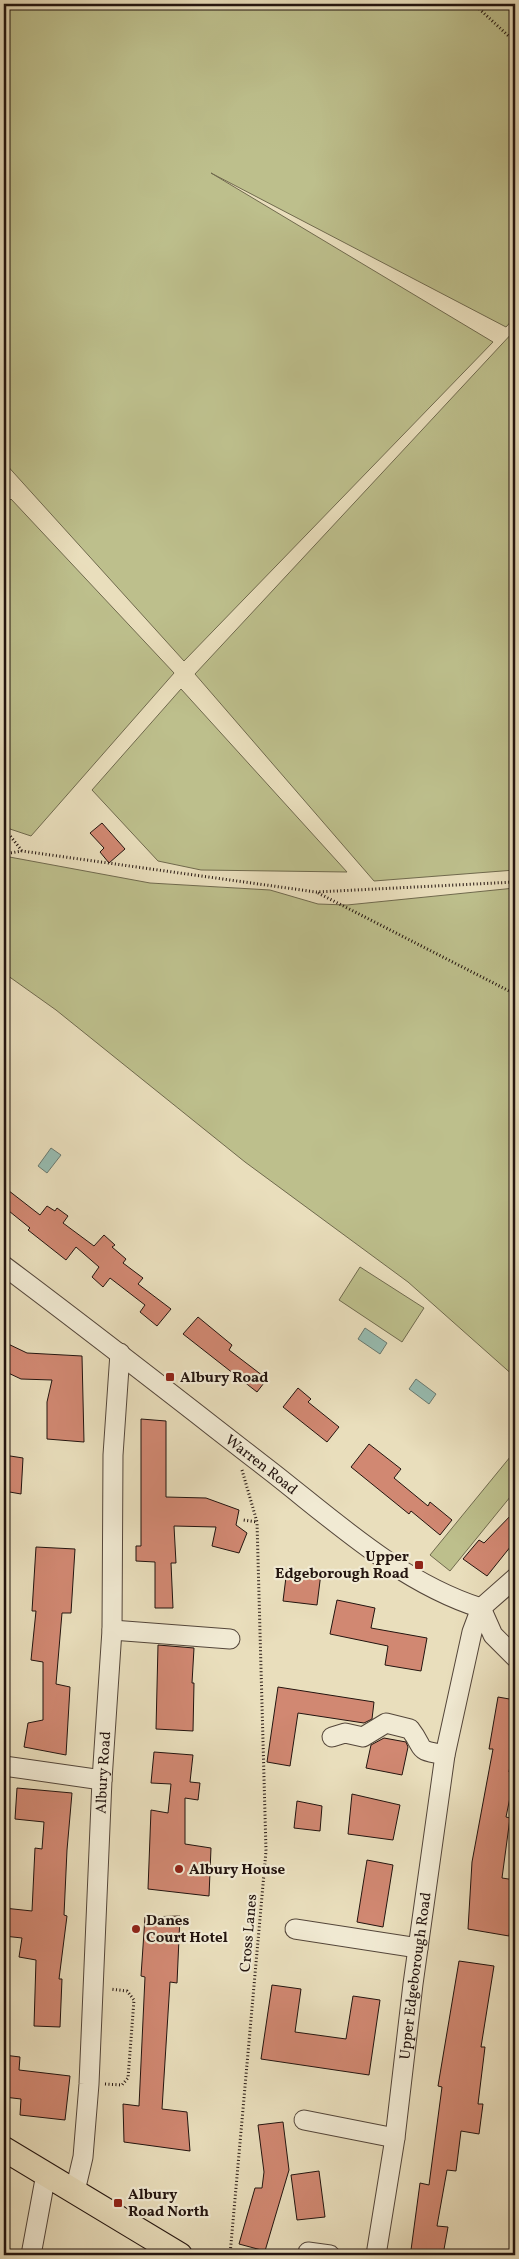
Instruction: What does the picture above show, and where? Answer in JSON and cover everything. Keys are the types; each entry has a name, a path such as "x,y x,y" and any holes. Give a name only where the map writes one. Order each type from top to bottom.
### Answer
{"main road":[{"path":"4,2149 180,2255"}],"street":[{"name":"Warren Road","path":"7,1276 120,1352 393,1566 456,1600 481,1608"},
{"name":"Albury Road","path":"75,2191 83,2157 89,2084 102,1780 112,1630 114,1455 120,1352"},
{"path":"515,1578 481,1608 493,1635 515,1657"},
{"name":"Upper Edgeborough Road","path":"376,2255 395,2138 418,1948 445,1755 472,1632 481,1608"},
{"path":"112,1630 230,1639"},
{"path":"332,1738 345,1733 363,1737 386,1723 410,1728 424,1752 445,1755"},
{"path":"4,1766 102,1780"},
{"path":"295,1929 418,1948"},
{"path":"304,2120 395,2138"},
{"path":"31,2255 46,2174"},
{"path":"308,2252 330,2255"}],"path":[{"path":"474,4 515,42"},
{"path":"4,828 22,852"},
{"path":"4,854 22,852 316,892 515,882"},
{"path":"316,892 515,994"},
{"name":"Cross Lanes","path":"230,2255 266,1852 257,1522 234,1443"},
{"path":"243,1520 257,1522"},
{"path":"89,2084 122,2085 128,2078 134,2000 127,1991 94,1988"}],"green space":[{"path":"4,4 508,4 515,10 515,317 506,327 211,173 493,342 184,661 4,462"},
{"path":"515,330 515,870 374,881 195,674"},
{"path":"11,499 174,673 31,836 10,829 4,821 4,506"},
{"path":"181,689 347,872 201,870 158,861 92,790"},
{"path":"4,856 150,883 270,890 318,904 347,905 515,888 515,1377 408,1282 245,1162 56,1010 4,973"},
{"path":"360,1267 424,1308 402,1342 339,1300"},
{"path":"515,1451 515,1491 450,1571 430,1555"}],"water":[{"path":"51,1148 61,1155 47,1173 38,1166"},
{"path":"365,1328 387,1343 380,1354 358,1339"},
{"path":"416,1379 436,1394 429,1404 409,1389"}],"building":[{"path":"102,823 125,849 109,863 100,852 104,848 90,833"},
{"path":"4,1187 40,1215 47,1206 55,1211 57,1208 68,1216 63,1223 94,1246 104,1235 115,1245 112,1247 126,1259 123,1263 143,1278 138,1284 171,1309 157,1326 140,1312 145,1305 110,1278 103,1287 92,1277 99,1267 76,1247 66,1260 28,1230 30,1228 4,1207"},
{"path":"198,1317 232,1345 229,1350 267,1379 257,1392 183,1334"},
{"path":"4,1342 27,1353 82,1356 84,1442 47,1439 47,1402 52,1380 21,1379 4,1371"},
{"path":"298,1388 311,1399 308,1402 339,1427 327,1442 283,1407"},
{"path":"141,1419 166,1421 166,1497 206,1498 239,1510 236,1525 247,1533 239,1553 212,1546 216,1527 174,1526 176,1563 171,1563 173,1608 155,1608 155,1562 136,1561 136,1546 141,1546"},
{"path":"369,1444 401,1469 394,1478 428,1506 430,1502 452,1520 440,1535 411,1511 409,1514 351,1467"},
{"path":"4,1455 23,1458 21,1494 4,1491"},
{"path":"515,1511 515,1541 487,1576 463,1559 479,1540 484,1543"},
{"path":"36,1547 75,1549 71,1613 62,1613 56,1684 70,1687 66,1755 24,1747 28,1723 43,1720 43,1662 31,1660 36,1611 32,1611"},
{"path":"287,1569 321,1573 317,1605 283,1601"},
{"path":"337,1600 375,1608 371,1628 427,1638 421,1671 385,1665 388,1646 330,1634"},
{"path":"158,1645 194,1648 192,1683 194,1683 193,1731 156,1729"},
{"path":"278,1687 374,1702 372,1719 364,1723 298,1713 290,1766 267,1762"},
{"path":"498,1697 515,1700 515,1736 509,1772 515,1773 506,1817 510,1818 502,1878 515,1880 515,1898 509,1936 468,1929 472,1862 493,1749 489,1749"},
{"path":"384,1738 406,1742 408,1747 402,1775 366,1768 371,1745"},
{"name":"Albury House","path":"154,1752 193,1755 190,1782 200,1783 198,1800 185,1798 185,1844 211,1848 209,1896 148,1889 151,1810 168,1813 171,1784 151,1783"},
{"path":"17,1788 72,1793 64,1915 67,1916 59,1979 62,1979 60,2027 34,2026 36,1960 19,1957 22,1938 4,1936 4,1908 32,1911 35,1848 42,1849 44,1822 15,1819"},
{"path":"352,1794 400,1805 393,1840 348,1834"},
{"path":"297,1801 322,1806 320,1831 294,1828"},
{"path":"367,1860 393,1865 383,1927 357,1922"},
{"path":"180,1916 177,1983 170,1982 162,2109 187,2112 190,2151 124,2142 123,2104 139,2106 145,1977 141,1976 145,1917"},
{"path":"459,1961 494,1966 481,2047 485,2047 478,2104 483,2104 479,2134 461,2131 456,2171 447,2170 437,2226 448,2227 443,2255 411,2250 420,2183 429,2185 442,2087 438,2086"},
{"path":"272,1985 301,1989 295,2032 346,2039 353,1996 380,2000 369,2075 261,2059"},
{"path":"4,2055 20,2057 19,2070 70,2076 65,2120 20,2115 21,2099 4,2097"},
{"path":"283,2122 289,2170 265,2251 239,2244 255,2188 262,2188 264,2172 258,2125"},
{"path":"319,2171 325,2217 297,2220 291,2175"}],"place":[{"name":"Albury Road","path":"170,1377"},
{"name":"Upper Edgeborough Road","path":"419,1565"},
{"name":"Albury House","path":"179,1869"},
{"name":"Danes Court Hotel","path":"136,1929"},
{"name":"Albury Road North","path":"118,2203"}]}
